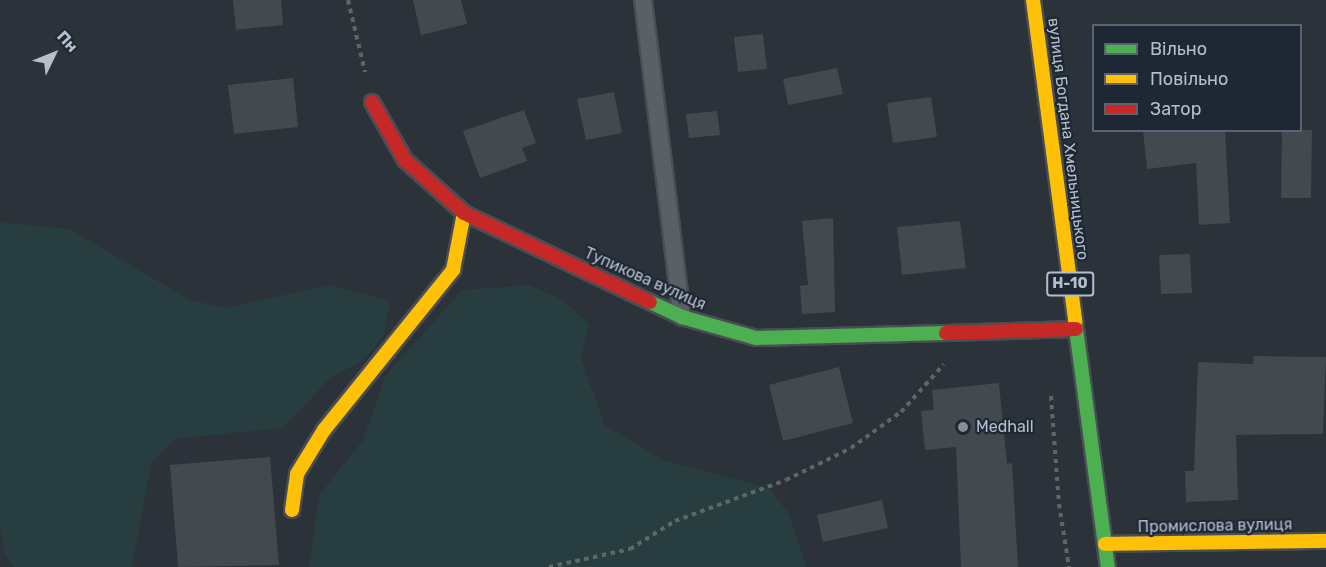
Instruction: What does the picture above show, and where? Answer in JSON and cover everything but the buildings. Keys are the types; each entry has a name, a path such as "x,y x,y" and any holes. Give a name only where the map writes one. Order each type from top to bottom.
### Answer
{"street":[{"name":"вулиця Богдана Хмельницького","path":"1033,0 1107,567"},
{"name":"Тупикова вулиця","path":"372,102 405,160 464,213 682,317 756,338 1076,329"},
{"path":"292,510 297,474 324,430 453,270 464,213"},
{"name":"Промислова вулиця","path":"1105,544 1326,541"}],"lane":[{"path":"643,0 682,317"}],"path":[{"path":"348,0 372,102"},
{"path":"549,567 630,549 675,521 786,480 851,448 901,412 948,360"}],"green space":[{"path":"0,222 70,229 190,300 226,308 330,285 390,301 384,336 363,361 331,377 283,428 175,439 151,464 132,567 14,567 5,555 0,527"},
{"path":"529,285 563,300 589,324 581,359 605,425 663,460 769,488 789,514 807,567 309,567 319,495 363,440 386,375 462,290"}],"traffic: fast":[{"path":"650,302 682,317 756,338 946,333"},
{"path":"1075,321 1108,567"}],"traffic: slow":[{"path":"1033,0 1075,321"},
{"path":"292,510 297,474 324,430 453,270 464,213"},
{"path":"1105,544 1326,541"}],"traffic: jam":[{"path":"372,102 405,160 464,213 650,302"},
{"path":"946,333 1076,329"}],"place":[{"name":"Medhall","path":"963,427"}]}
